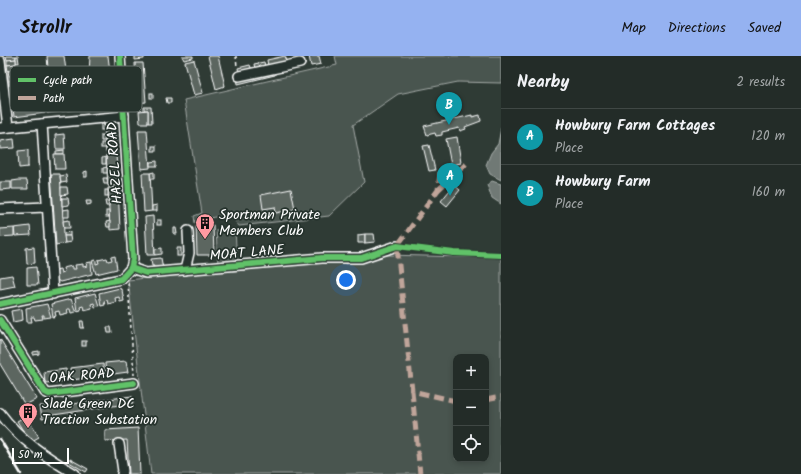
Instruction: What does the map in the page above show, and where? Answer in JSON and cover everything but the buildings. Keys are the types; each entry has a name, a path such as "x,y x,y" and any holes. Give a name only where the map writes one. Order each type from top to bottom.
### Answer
{"street":[{"name":"HAZEL ROAD","path":"120,56 121,66"},
{"path":"0,61 4,127 124,116"},
{"path":"238,72 300,62"},
{"name":"HAZEL ROAD","path":"124,112 133,259 131,268"},
{"path":"42,124 46,206 53,294"},
{"path":"0,209 46,206"},
{"path":"185,270 189,253 188,231"},
{"name":"MOAT LANE","path":"131,268 146,273 322,258 361,258 397,246"},
{"path":"0,304 120,279 131,268"},
{"name":"OAK ROAD","path":"0,320 45,392 49,394 134,383"},
{"path":"0,413 14,430 29,444 75,474"},
{"path":"119,444 123,471 122,474"}],"path":[{"path":"236,56 238,72"},
{"path":"127,282 134,383"}],"shaded area":[{"path":"335,56 501,56 501,83 458,82 398,94 353,125 364,182 329,216 239,226 230,218 219,216 195,223 194,216 202,213 184,100 337,65"},
{"path":"501,128 501,180 490,174 486,165 491,153 498,144"},
{"path":"492,181 501,184 501,204 492,198 487,185"},
{"path":"235,229 237,264 218,265 216,230"},
{"path":"387,255 501,258 501,474 151,474 128,280 191,273 247,270 272,265 318,260 347,264"}],"railway":[{"path":"0,439 21,474"}],"marked path":[{"path":"438,190 466,164"},
{"path":"440,172 438,190 397,246 412,391 453,400"},
{"path":"412,391 420,474"},
{"path":"489,399 501,397"}],"cycle path":[{"path":"120,56 121,66"},
{"path":"0,304 121,279 131,268 133,259 124,112"},
{"path":"131,268 146,273 322,258 361,258 397,246 454,253 501,255"},
{"path":"0,320 45,392 49,394 134,383"}],"place":[{"name":"Howbury Farm","path":"449,125"},
{"name":"Howbury Farm Cottages","path":"450,196"},
{"name":"Sportman Private Members Club","path":"205,240"},
{"name":"Slade Green DC Traction Substation","path":"28,429"}]}
